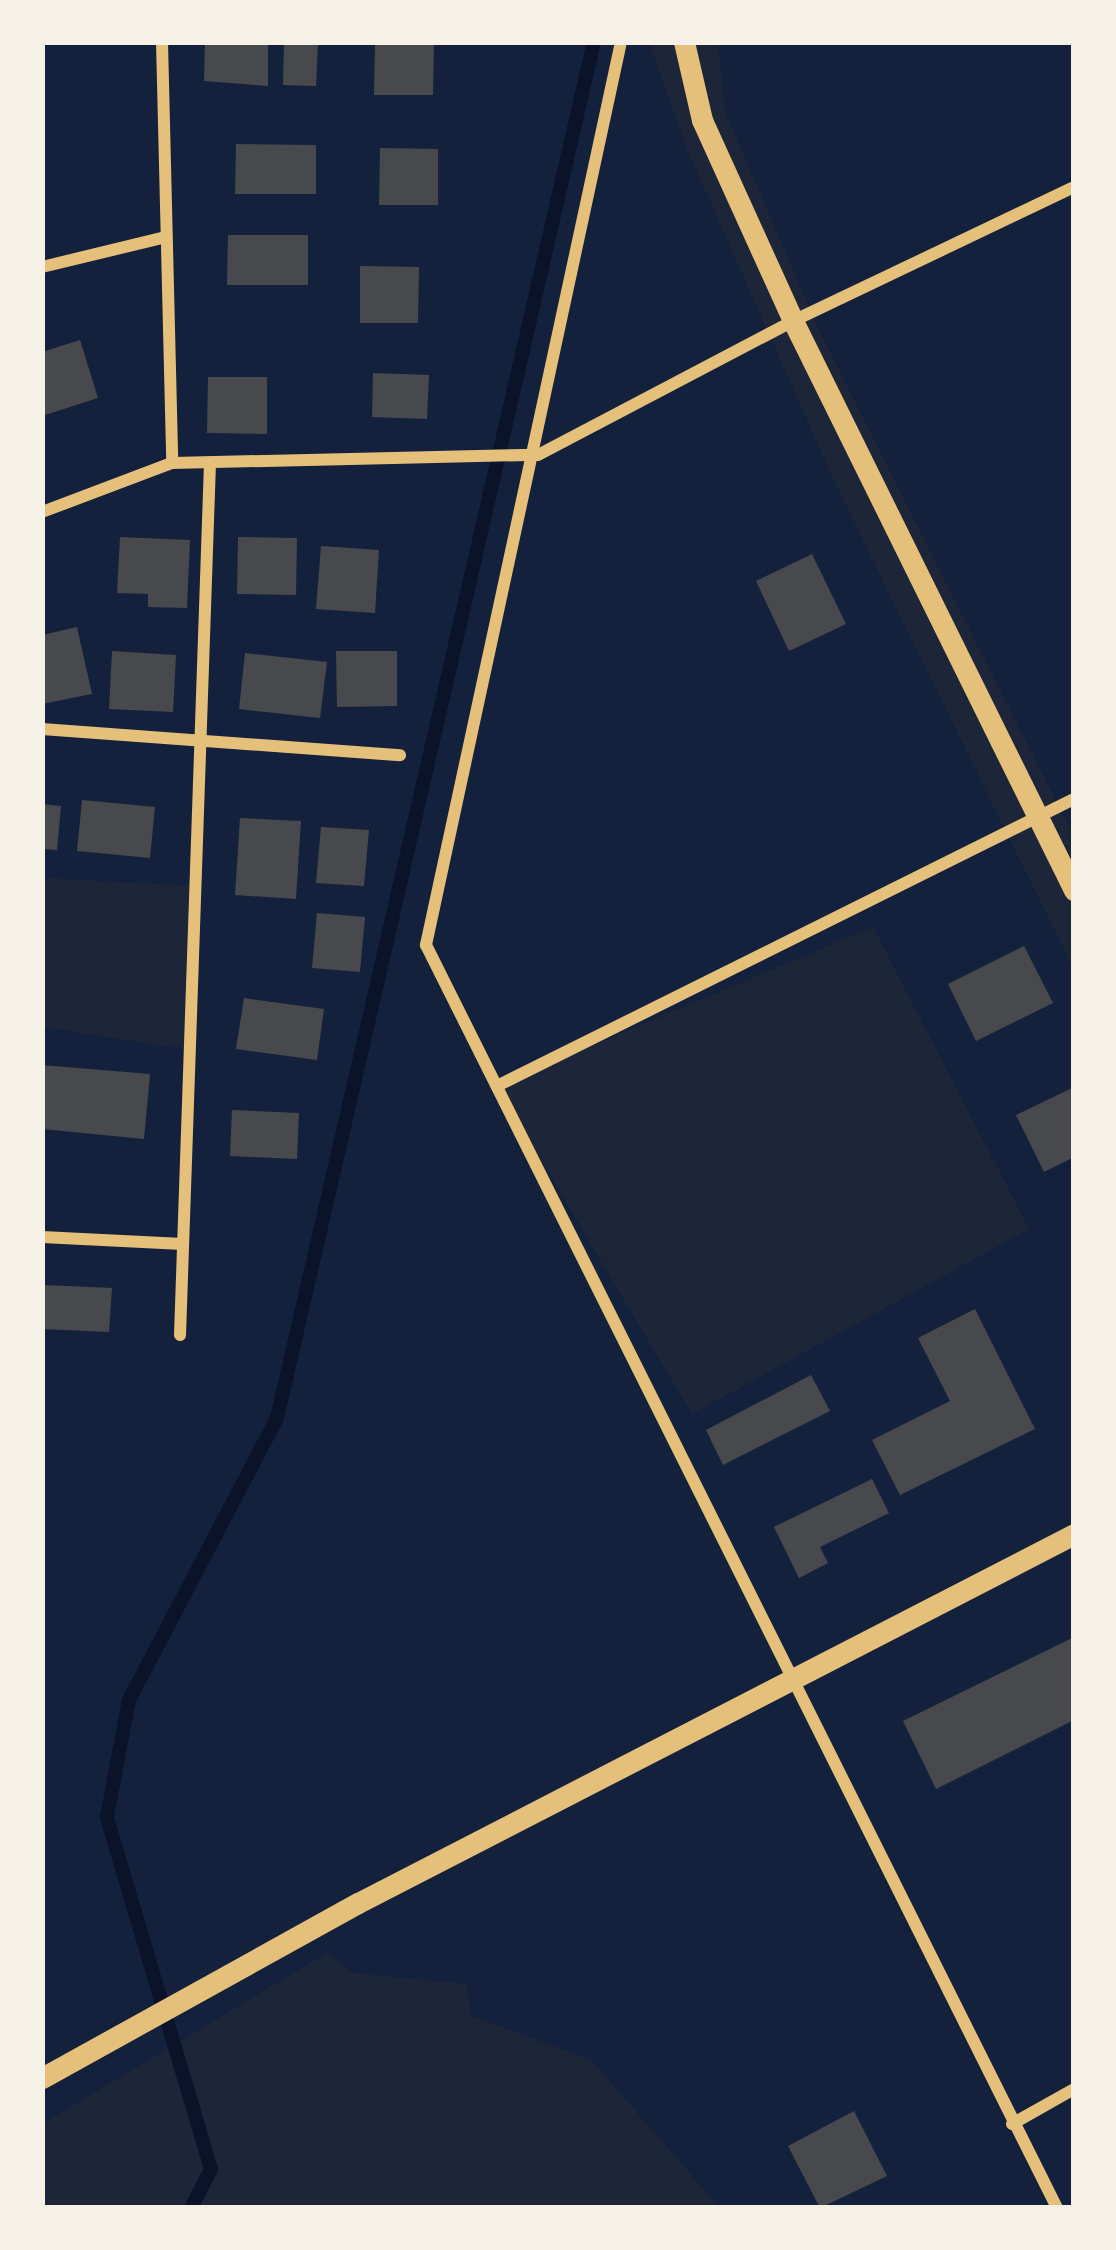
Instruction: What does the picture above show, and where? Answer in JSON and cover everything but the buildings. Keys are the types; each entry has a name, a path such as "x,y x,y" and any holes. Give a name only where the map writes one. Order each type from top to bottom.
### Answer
{"street":[{"path":"162,42 172,464"},
{"path":"621,42 538,455 426,945 1057,2208"},
{"path":"684,42 703,120 794,321 1074,890"},
{"path":"42,512 172,464 538,455 794,321 1074,188"},
{"path":"42,267 166,237"},
{"path":"180,1335 210,463"},
{"path":"42,730 400,755"},
{"path":"497,1086 1074,799"},
{"path":"42,1238 183,1244"},
{"path":"42,2078 795,1676 1074,1534"},
{"path":"1012,2124 1074,2089"}],"shaded area":[{"path":"649,42 718,42 725,112 819,330 1074,837 1074,970 835,483 687,149"},
{"path":"42,878 195,886 190,1050 42,1027"},
{"path":"873,927 1029,1229 692,1414 497,1086"},
{"path":"327,1953 352,1973 467,1984 470,2015 591,2060 720,2208 42,2208 42,2124"}],"waterway":[{"path":"191,2208 211,2169 107,1817 129,1700 277,1418 594,42"}]}
